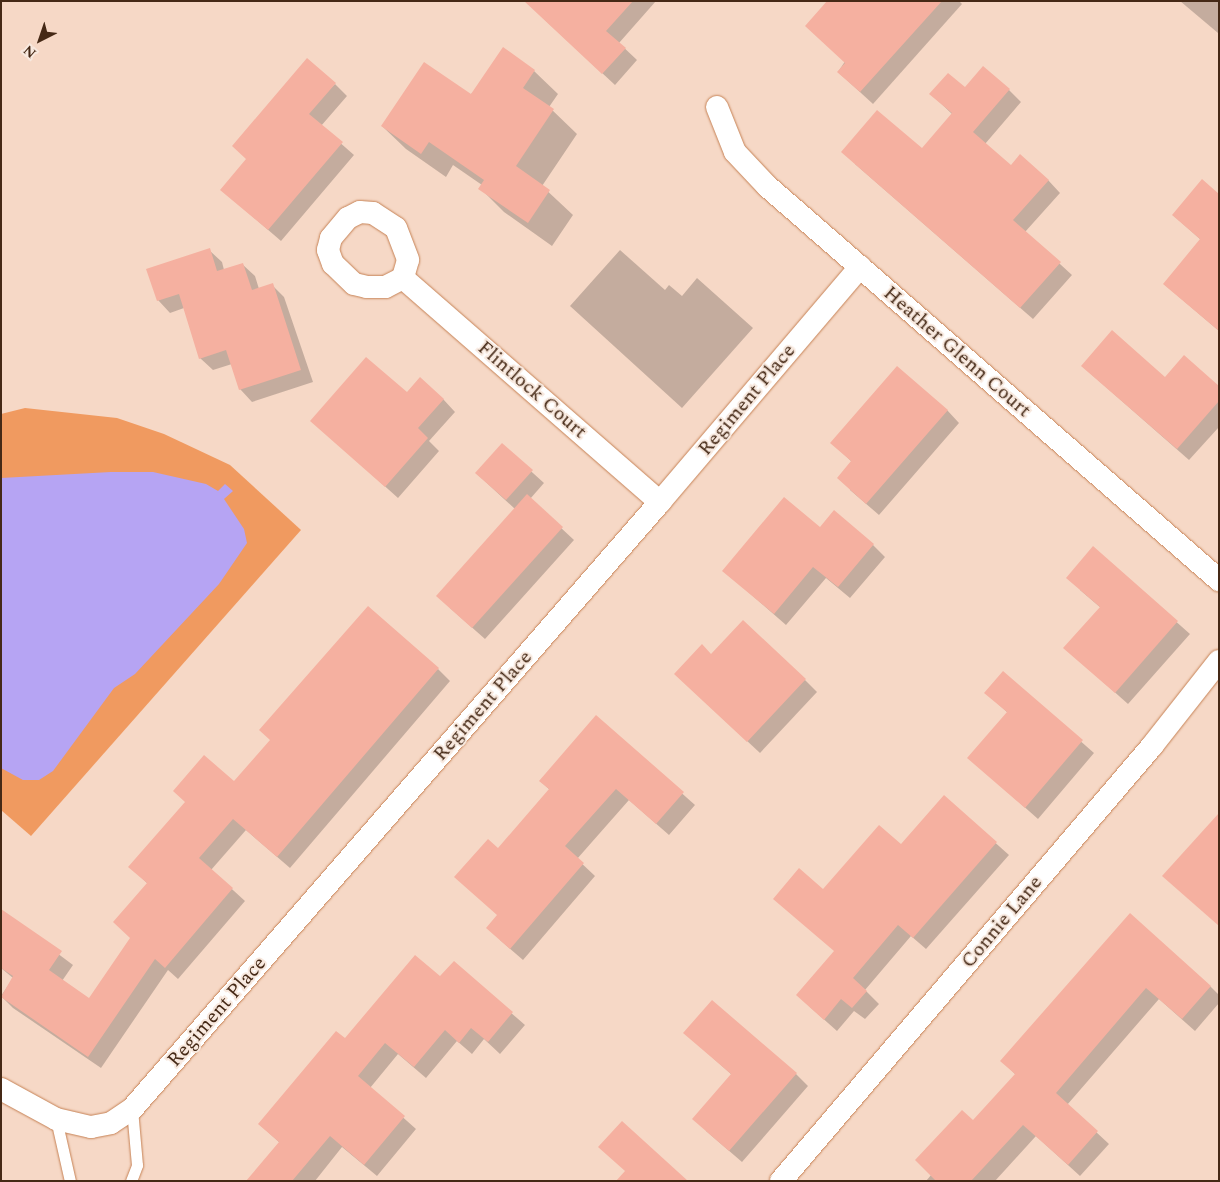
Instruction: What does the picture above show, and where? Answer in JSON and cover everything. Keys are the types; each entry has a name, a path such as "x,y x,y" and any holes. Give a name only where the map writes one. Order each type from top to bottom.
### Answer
{"street":[{"name":"Heather Glenn Court","path":"718,107 735,152 767,186 1219,580"},
{"name":"Regiment Place","path":"56,1119 91,1127 111,1123 132,1109 660,502 860,267"},
{"name":"Flintlock Court","path":"403,278 660,502"},
{"name":"Connie Lane","path":"781,1181 1152,746 1219,661"},
{"path":"1,1088 56,1119"}],"lane":[{"path":"131,1181 137,1165 132,1109"},
{"path":"56,1119 70,1181"}],"shaded area":[{"path":"25,408 117,418 164,434 230,465 301,530 31,836 1,810 1,414"},
{"path":"111,472 153,472 206,484 218,491 225,484 233,491 224,499 244,529 247,543 219,584 135,674 114,688 53,771 39,780 23,780 1,768 1,478"}],"building":[{"path":"524,1 633,1 606,31 626,48 602,74"},
{"path":"827,1 942,1 860,92 837,72 845,63 805,26"},
{"path":"503,47 535,70 523,88 554,109 516,166 550,190 528,223 478,189 484,180 429,142 421,154 381,126 424,62 471,94"},
{"path":"307,58 336,83 309,114 343,142 268,230 220,190 246,159 232,146"},
{"path":"983,66 1010,89 973,132 1011,165 1020,154 1049,180 1013,220 1061,262 1020,308 841,152 877,110 922,148 952,113 929,94 948,73 965,87"},
{"path":"1202,179 1219,194 1219,331 1163,284 1200,239 1172,215"},
{"path":"210,248 217,271 243,263 252,290 273,283 301,370 239,390 226,350 199,359 179,294 157,301 146,269"},
{"path":"1112,330 1165,377 1184,355 1219,386 1219,401 1177,449 1081,366"},
{"path":"366,357 407,392 420,377 444,399 418,428 428,438 385,487 310,421"},
{"path":"897,366 948,410 866,504 837,478 851,461 830,443"},
{"path":"502,443 533,470 506,500 475,473"},
{"path":"527,494 563,527 472,628 436,596"},
{"path":"784,497 820,527 834,510 874,544 838,587 813,567 774,614 722,571"},
{"path":"1093,546 1178,621 1115,693 1063,648 1100,607 1066,578"},
{"path":"368,606 439,668 277,857 233,819 199,858 233,888 165,968 155,959 88,1057 1,997 13,976 1,968 1,909 62,951 49,970 89,998 130,938 113,922 147,883 128,867 185,802 173,791 204,755 234,781 270,740 259,730"},
{"path":"743,620 806,679 747,742 674,674 702,644 711,654"},
{"path":"1003,671 1083,740 1025,808 967,758 1007,712 984,693"},
{"path":"596,715 684,792 656,824 616,789 565,846 584,863 510,949 486,928 497,915 454,877 488,839 498,848 549,789 539,781"},
{"path":"944,795 997,842 913,938 898,925 853,978 867,991 852,1008 841,999 824,1020 796,995 834,951 773,899 799,868 823,889 879,825 901,844"},
{"path":"1219,813 1219,926 1162,876"},
{"path":"1130,913 1211,986 1182,1019 1146,988 1056,1093 1098,1131 1068,1165 1023,1125 971,1181 936,1181 915,1160 962,1110 973,1120 1015,1074 1000,1061"},
{"path":"415,955 440,976 454,961 513,1012 488,1042 471,1028 459,1043 445,1030 414,1067 385,1043 358,1076 405,1116 364,1165 330,1136 292,1181 246,1181 279,1142 258,1124 336,1031 345,1038"},
{"path":"712,1000 797,1073 729,1151 692,1119 731,1074 683,1033"},
{"path":"622,1121 688,1181 616,1181 625,1171 598,1147"}]}
